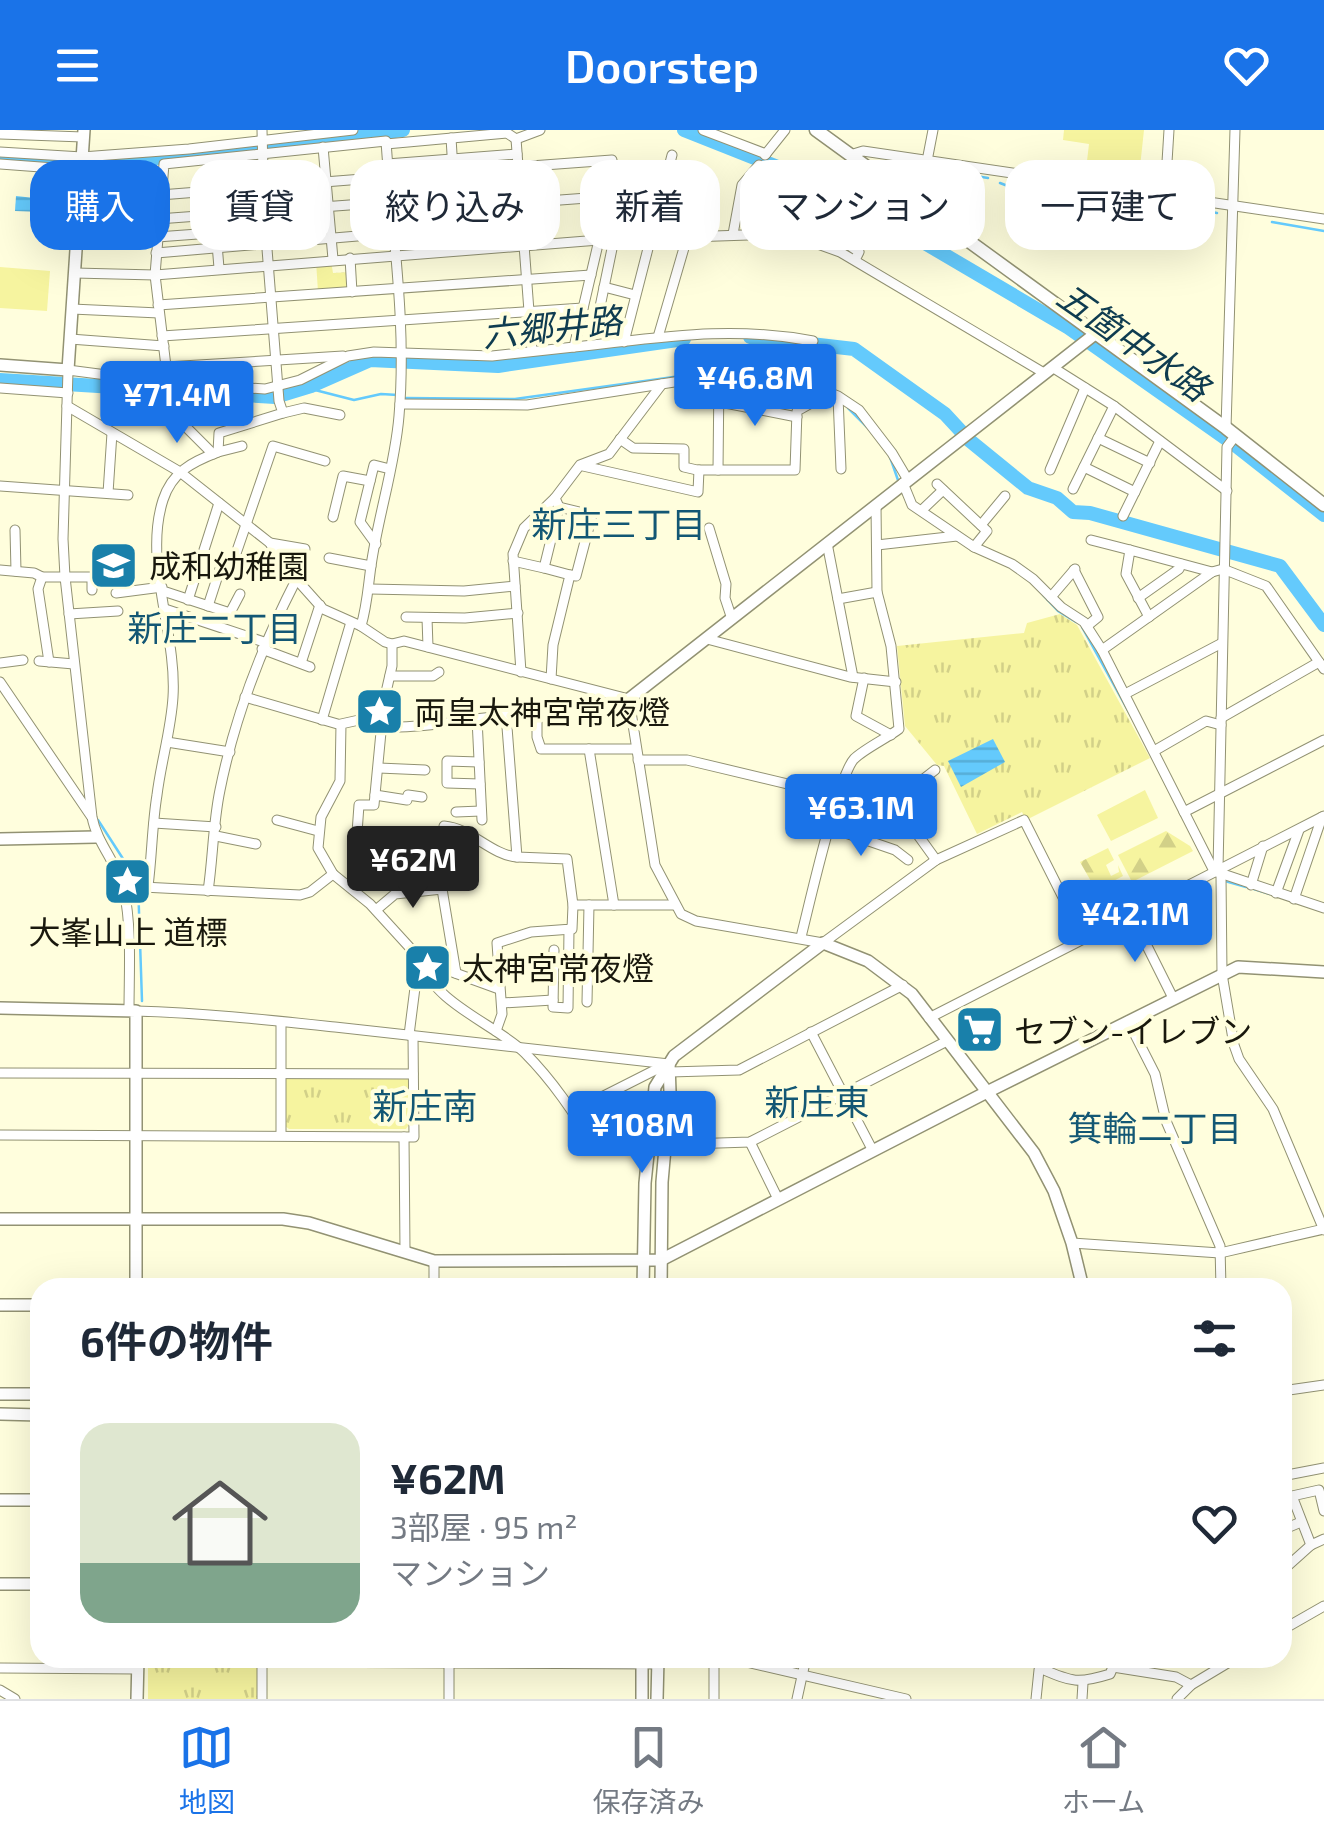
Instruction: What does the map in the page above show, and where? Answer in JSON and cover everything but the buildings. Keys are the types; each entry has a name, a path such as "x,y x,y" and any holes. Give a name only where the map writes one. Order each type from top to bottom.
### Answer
{"main road":[{"path":"816,130 1231,432 1324,505"}],"street":[{"path":"106,160 262,138 353,130"},
{"path":"516,139 540,130"},
{"path":"703,130 764,158 785,130"},
{"path":"927,160 932,130"},
{"path":"1167,160 1169,130"},
{"path":"1072,1243 1220,1253 1324,1229 1273,1109 1239,1059 1222,974 1215,872 1222,644 1218,570 1231,432 1234,130"},
{"path":"386,144 507,133 516,139"},
{"path":"0,134 84,134 81,160"},
{"path":"262,138 262,160"},
{"path":"450,138 452,159"},
{"path":"516,139 516,160"},
{"path":"210,160 386,141 388,160"},
{"path":"323,148 324,160"},
{"path":"850,156 863,151 921,160"},
{"path":"0,152 59,160"},
{"path":"439,160 516,154"},
{"path":"671,160 672,155"},
{"path":"560,167 612,160 614,196 560,198"},
{"path":"0,164 30,164"},
{"path":"732,234 740,196"},
{"path":"1215,203 1324,219"},
{"path":"330,227 333,259"},
{"path":"331,237 350,235"},
{"path":"720,235 800,238 855,260 1086,388 1226,490"},
{"path":"76,250 64,491 65,577 92,817 96,837 123,886 128,928 138,1073 136,1278"},
{"path":"156,250 168,383"},
{"path":"156,253 193,250"},
{"path":"218,250 219,268"},
{"path":"269,250 283,413"},
{"path":"322,720 370,589 390,469 403,352 396,250"},
{"path":"74,273 156,274 458,250"},
{"path":"524,250 532,351"},
{"path":"574,348 597,250"},
{"path":"595,331 612,250"},
{"path":"624,342 647,250"},
{"path":"658,338 682,250"},
{"path":"855,260 859,252 856,250"},
{"path":"350,258 352,292"},
{"path":"72,309 159,309 271,297 591,275"},
{"path":"604,287 636,295"},
{"path":"70,339 163,341 401,319 583,308"},
{"path":"166,367 403,352 492,356 737,331 814,340"},
{"path":"629,699 1095,334"},
{"path":"0,365 279,392 348,356"},
{"path":"400,404 527,405 757,372 832,397 858,410 892,452 912,505 974,547 1012,564 1087,626 1215,872 1324,908"},
{"path":"718,470 719,375"},
{"path":"521,672 514,561 524,528 557,502 580,465 608,454 662,383"},
{"path":"0,388 68,392"},
{"path":"1050,470 1086,388"},
{"path":"620,439 633,448 684,449 684,467 699,470 795,470 797,410 832,397"},
{"path":"832,397 840,469"},
{"path":"720,402 797,417"},
{"path":"67,406 180,472 270,543 281,562 320,605 392,644 404,641 629,699"},
{"path":"1073,490 1114,406"},
{"path":"215,453 219,433 283,413 304,408 340,416"},
{"path":"169,410 215,453"},
{"path":"108,494 112,433"},
{"path":"1098,438 1150,462"},
{"path":"1123,516 1160,441"},
{"path":"148,886 173,698 173,656 158,559 158,519 170,482 187,464 242,446"},
{"path":"208,606 220,570 230,571 273,446 325,461"},
{"path":"376,544 360,522 374,465 390,469"},
{"path":"580,465 698,492 699,470"},
{"path":"1084,467 1135,492"},
{"path":"333,517 343,476 370,481"},
{"path":"0,486 128,494"},
{"path":"922,510 940,487 988,531 974,547"},
{"path":"981,526 1004,496"},
{"path":"544,568 557,502"},
{"path":"514,561 576,576 592,515 557,502"},
{"path":"188,600 219,503"},
{"path":"801,937 838,796 856,757 899,729 892,646 877,592 876,504"},
{"path":"709,528 732,618"},
{"path":"15,530 16,571"},
{"path":"878,545 957,536"},
{"path":"1091,540 1218,570 1266,586 1321,665 1221,722 1206,721 1154,751"},
{"path":"270,543 305,548"},
{"path":"826,543 858,678 856,716 891,735"},
{"path":"1130,550 1126,574 1148,617"},
{"path":"329,558 371,566"},
{"path":"1138,598 1179,569 1180,564"},
{"path":"1051,597 1076,568 1098,617 1087,626"},
{"path":"0,570 42,578 92,577 92,590"},
{"path":"1102,650 1218,570"},
{"path":"551,679 553,644 570,574"},
{"path":"42,578 38,589 44,662 74,664"},
{"path":"208,891 220,790 245,697 263,646 297,578"},
{"path":"370,589 515,586"},
{"path":"116,593 162,589 230,613 240,594"},
{"path":"838,599 877,592"},
{"path":"166,609 305,665 320,605"},
{"path":"69,614 118,611"},
{"path":"406,617 518,613"},
{"path":"427,618 428,647"},
{"path":"707,639 858,678 896,682"},
{"path":"353,888 359,806 374,806 392,644"},
{"path":"1125,694 1222,644"},
{"path":"0,664 23,660"},
{"path":"390,676 433,676 440,672"},
{"path":"0,682 92,817"},
{"path":"245,697 341,726"},
{"path":"629,699 655,865 681,914 696,921 824,943 868,961 903,985 1034,1153 1054,1191 1081,1278"},
{"path":"384,701 368,718 346,720 341,726 340,781 325,805 318,848 333,874 376,910 422,963 424,972 463,1010 521,1049 574,1111 595,1147 750,1142 947,1041"},
{"path":"382,727 408,728 506,714 537,714 537,737 542,749 636,748"},
{"path":"506,714 516,857"},
{"path":"456,812 482,815 476,719"},
{"path":"1184,812 1324,740"},
{"path":"167,742 230,752"},
{"path":"589,748 614,905"},
{"path":"638,760 687,760 838,796"},
{"path":"479,762 447,761 447,783 480,784"},
{"path":"379,768 425,770"},
{"path":"894,802 935,770"},
{"path":"887,792 936,860"},
{"path":"375,795 407,800 408,795 422,797"},
{"path":"929,1018 1323,816"},
{"path":"1294,899 1323,816"},
{"path":"277,820 318,831"},
{"path":"642,1278 648,1144 655,1087 674,1056 936,860 1024,820 1084,939"},
{"path":"154,823 216,832 256,844"},
{"path":"456,974 442,889 444,826 456,827 506,856 567,859 574,905 572,929 531,932 498,943 502,1003 496,1031"},
{"path":"831,828 895,850 908,860"},
{"path":"1276,893 1299,828"},
{"path":"0,840 96,837"},
{"path":"1251,885 1263,846"},
{"path":"418,890 420,847"},
{"path":"123,886 300,894 310,892 333,874"},
{"path":"376,910 395,894 442,889"},
{"path":"574,905 674,905"},
{"path":"587,1002 589,905"},
{"path":"1131,914 1173,998"},
{"path":"554,950 553,1007 568,1008 569,929"},
{"path":"422,963 499,989"},
{"path":"0,1135 414,1137 411,1035 417,972 422,963"},
{"path":"0,1219 283,1219 309,1223 434,1261 662,1260 1238,966 1324,972"},
{"path":"0,1008 207,1014 476,1040 669,1068 738,1070 903,985"},
{"path":"502,1003 553,1000"},
{"path":"1128,1021 1156,1074 1166,1122 1220,1246 1221,1278"},
{"path":"281,1022 281,1135"},
{"path":"811,1032 873,1151"},
{"path":"574,1111 646,1072 669,1068"},
{"path":"661,1278 669,1068"},
{"path":"0,1073 413,1074"},
{"path":"404,1137 404,1250"},
{"path":"750,1142 778,1199"},
{"path":"434,1261 434,1278"},
{"path":"0,1305 30,1305"},
{"path":"1292,1390 1324,1385"},
{"path":"0,1394 30,1394"},
{"path":"0,1414 30,1415"},
{"path":"1292,1474 1324,1468"},
{"path":"1310,1545 1292,1496 1319,1490 1324,1511"},
{"path":"0,1500 30,1500"},
{"path":"1292,1526 1301,1522"},
{"path":"1292,1562 1324,1538"},
{"path":"0,1584 30,1584"},
{"path":"1292,1624 1324,1606"},
{"path":"0,1668 30,1667"},
{"path":"137,1699 138,1668"},
{"path":"262,1668 262,1699"},
{"path":"449,1668 449,1699"},
{"path":"642,1668 642,1699"},
{"path":"657,1699 658,1668"},
{"path":"714,1668 714,1699"},
{"path":"774,1668 864,1694 906,1699"},
{"path":"796,1699 804,1668"},
{"path":"1036,1699 1039,1668"},
{"path":"1050,1668 1069,1681 1083,1683 1110,1674 1112,1668"},
{"path":"1137,1668 1191,1685"},
{"path":"1177,1699 1215,1668"},
{"path":"1082,1699 1083,1683"},
{"path":"0,1690 16,1699"}],"green space":[{"path":"1064,130 1144,130 1141,160 1087,160 1089,144 1063,140"},
{"path":"316,261 331,261 333,273 350,272 351,291 318,292"},
{"path":"0,267 50,271 47,311 0,308"},
{"path":"1060,614 1077,625 1150,758 1026,820 1022,812 977,834 944,766 937,765 905,726 897,646 1024,633 1027,623"},
{"path":"1145,790 1158,818 1111,841 1097,815"},
{"path":"1166,831 1193,851 1132,882 1118,855"},
{"path":"1108,848 1114,860 1106,865 1111,876 1119,872 1118,865 1123,876 1096,890 1080,862"},
{"path":"289,1076 405,1076 409,1080 408,1126 289,1129 285,1126 285,1080"},
{"path":"148,1668 257,1668 257,1699 148,1699"}],"water":[{"path":"16,196 30,198 30,212 15,211"},
{"path":"993,739 1005,762 961,787 948,761"}],"waterway":[{"name":"五箇中水路","path":"0,160 152,158 403,130"},
{"name":"五箇中水路","path":"684,130 833,189 1069,328 1235,445 1324,515"},
{"path":"1000,183 1005,185"},
{"path":"1272,222 1324,231"},
{"name":"六郷井路","path":"750,337 854,349 945,414 969,440 1028,488 1057,498 1073,512 1090,513 1280,566 1324,625"},
{"name":"六郷井路","path":"0,380 275,397 370,360 498,366 684,339"},
{"path":"406,398 515,399 695,374"},
{"path":"724,378 728,396 740,402"},
{"path":"311,386 354,400 398,395"},
{"path":"848,408 867,427"},
{"path":"890,457 899,483"},
{"path":"1043,595 1076,622"},
{"path":"1082,627 1131,716"},
{"path":"98,820 138,882 142,1001"},
{"path":"1225,881 1246,887"},
{"path":"1254,889 1270,894"}],"place":[{"name":"成和幼稚園","path":"114,565"},
{"name":"両皇太神宮常夜燈","path":"379,711"},
{"name":"大峯山上 道標","path":"128,881"},
{"name":"太神宮常夜燈","path":"427,967"},
{"name":"セブン-イレブン","path":"979,1030"}],"district":[{"name":"新庄三丁目","path":"619,523"},
{"name":"新庄二丁目","path":"215,627"},
{"name":"新庄東","path":"817,1101"},
{"name":"新庄南","path":"425,1105"},
{"name":"箕輪二丁目","path":"1155,1127"}]}
